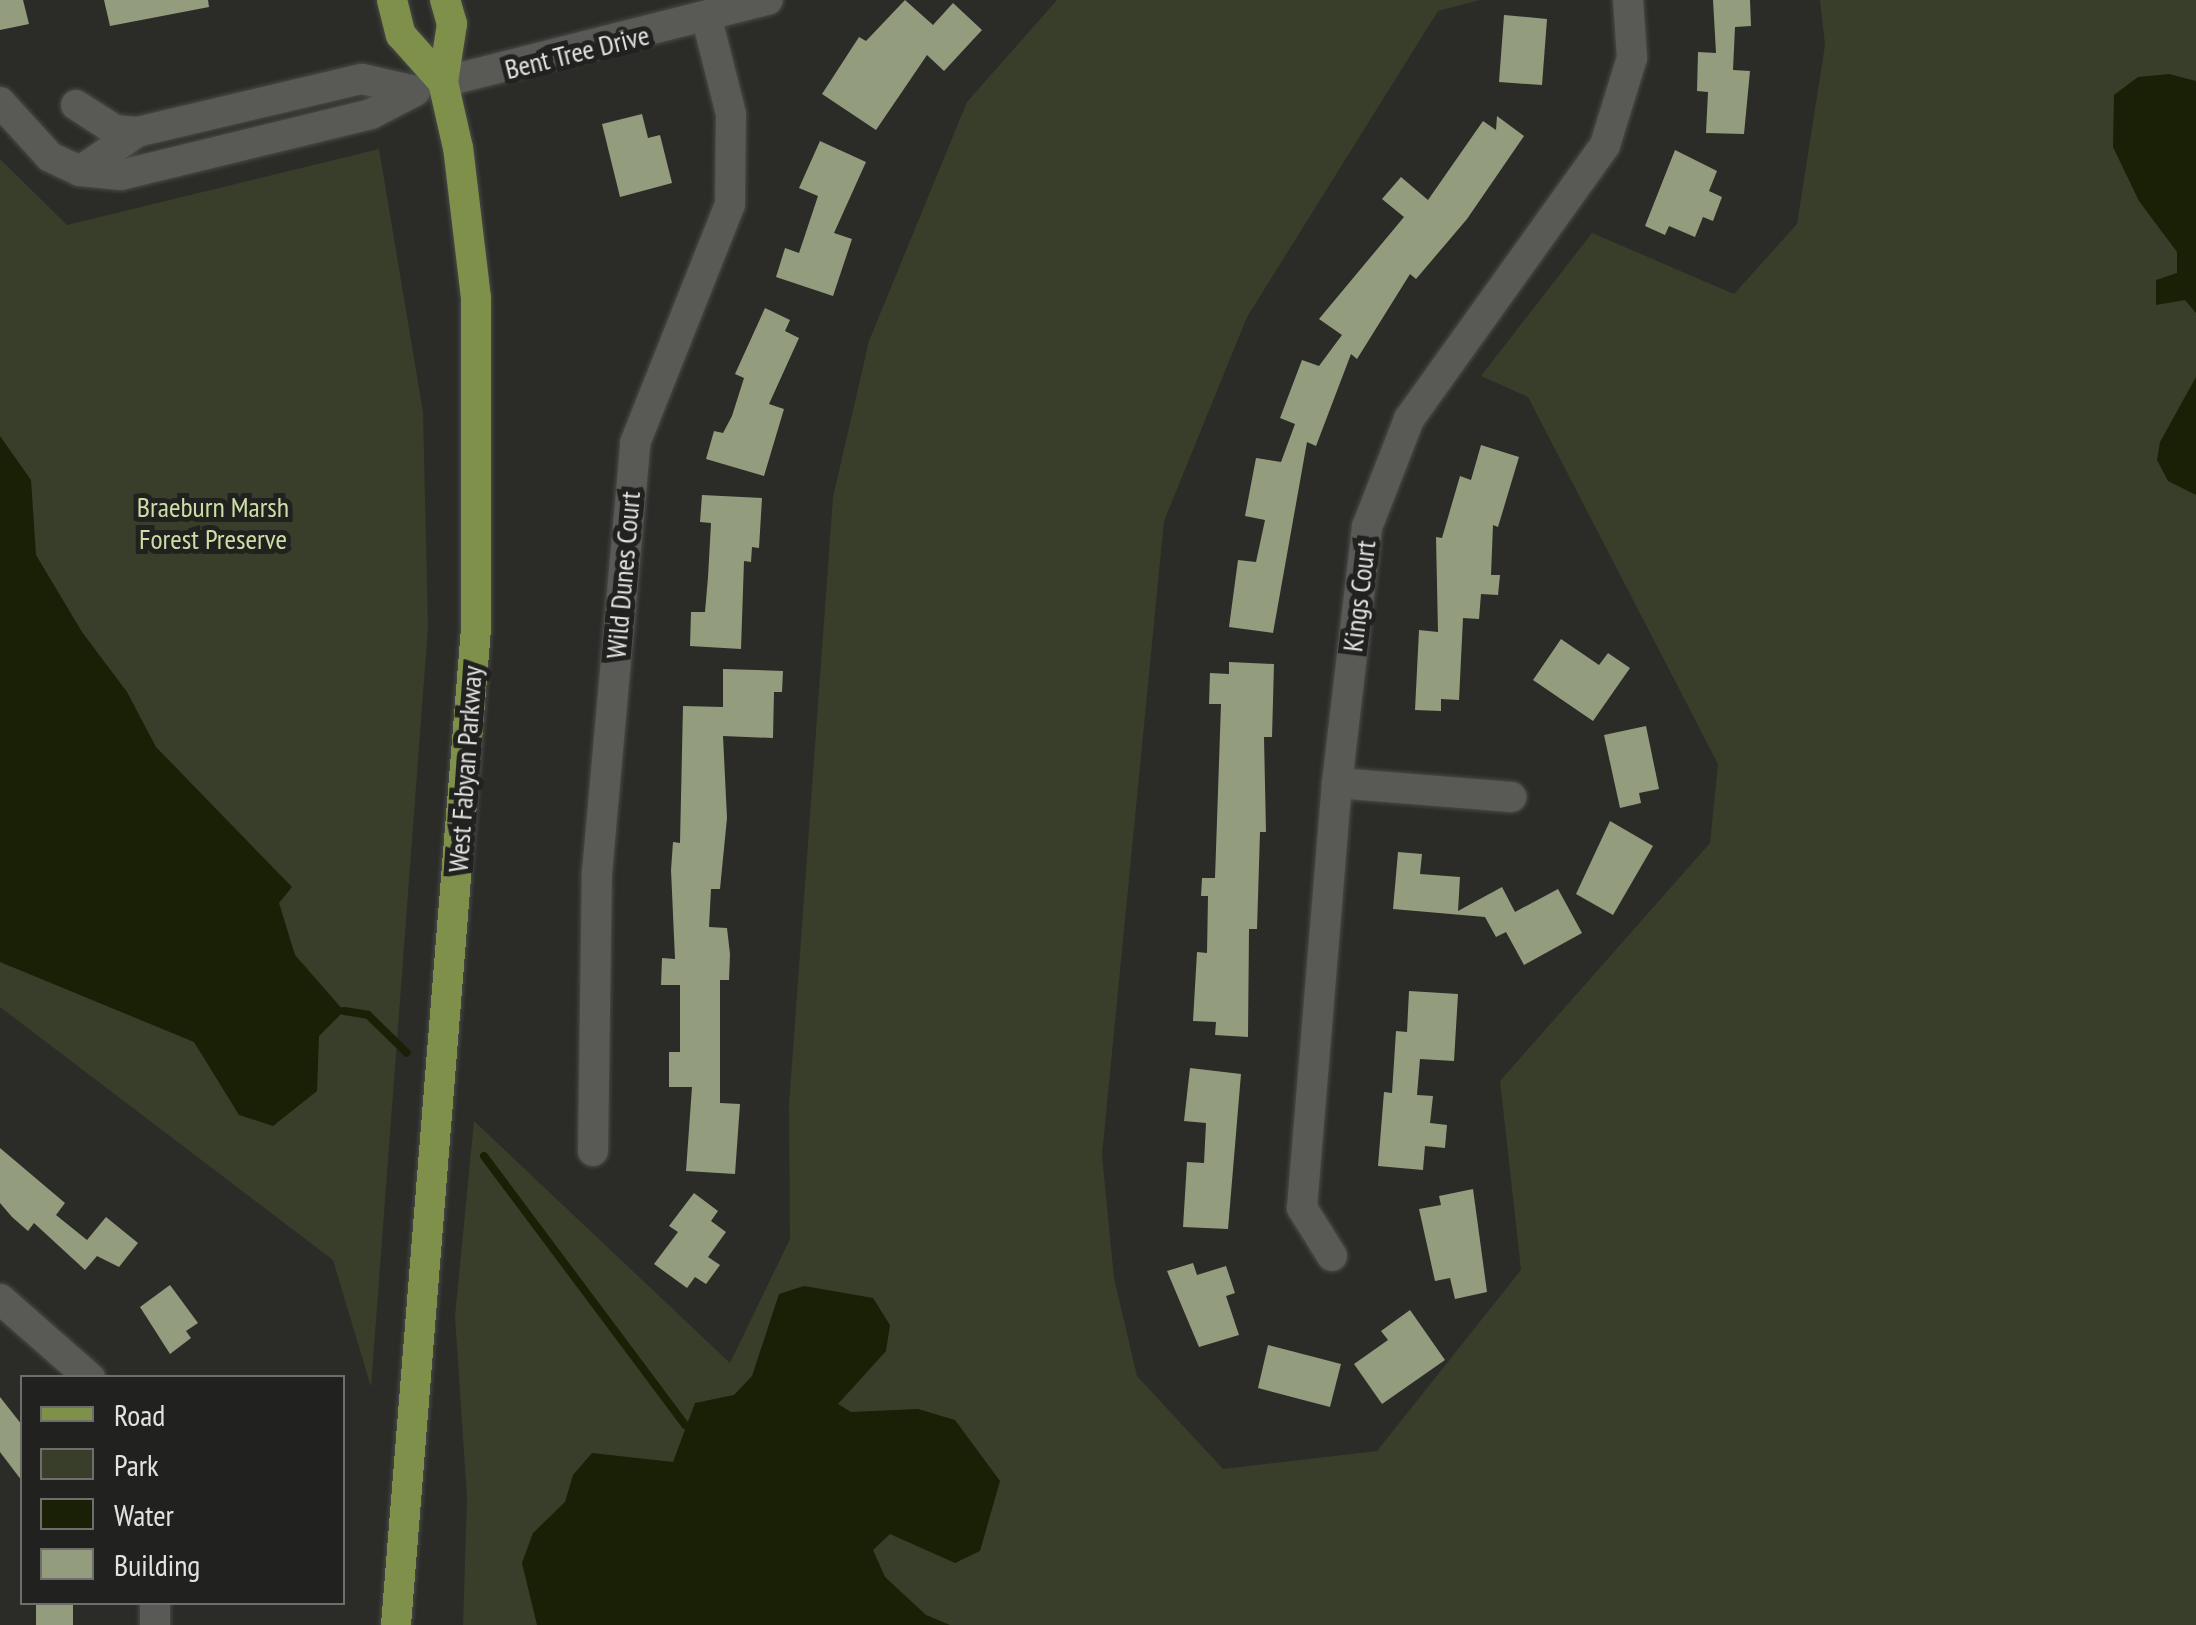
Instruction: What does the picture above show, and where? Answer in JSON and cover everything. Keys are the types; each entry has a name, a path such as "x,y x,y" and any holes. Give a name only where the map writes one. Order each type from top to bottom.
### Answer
{"main road":[{"name":"West Fabyan Parkway","path":"392,0 401,35 443,82"},
{"name":"West Fabyan Parkway","path":"396,1625 476,628 476,298 458,148 443,82 452,24 445,0"},
{"name":"West Fabyan Parkway","path":"407,1457 418,1625"}],"street":[{"name":"Bent Tree Drive","path":"443,82 707,19 768,0"},
{"name":"Kings Court","path":"1332,1256 1302,1208 1337,784 1367,527 1409,418 1606,144 1632,58 1628,0"},
{"name":"Wild Dunes Court","path":"594,1150 597,873 635,443 730,204 731,114 707,19"},
{"path":"0,102 50,157 80,172 121,176 371,114 415,91 362,79 137,132 114,130 76,105"},
{"path":"80,172 137,132"},
{"path":"1337,784 1511,797"},
{"path":"0,1299 54,1342 87,1375"}],"green space":[{"path":"1057,0 1480,0 1438,11 1247,317 1164,521 1102,1155 1114,1278 1137,1376 1223,1469 1377,1451 1521,1270 1500,1081 1710,843 1718,764 1528,397 1481,376 1592,233 1734,294 1797,224 1825,45 1820,0 2196,0 2196,1625 463,1625 467,1498 455,1316 474,1121 730,1363 790,1239 789,1105 833,497 869,341 967,102"},
{"name":"Braeburn Marsh Forest Preserve","path":"379,149 423,412 428,627 371,1387 333,1260 0,1007 0,159 67,225"}],"water":[{"path":"2169,74 2196,81 2196,313 2185,300 2156,305 2156,280 2177,273 2177,252 2139,201 2113,147 2114,95 2138,77"},
{"path":"2196,377 2196,495 2168,481 2157,460 2160,442"},
{"path":"0,436 31,480 36,555 82,632 127,692 156,747 292,887 279,903 295,955 344,1011 319,1036 317,1091 273,1126 239,1115 194,1042 0,962"},
{"path":"804,1286 873,1298 890,1325 886,1351 838,1404 851,1412 918,1409 955,1420 1000,1481 980,1551 955,1563 890,1534 873,1550 885,1577 926,1615 950,1625 537,1625 522,1563 533,1533 565,1502 573,1475 592,1453 673,1462 695,1403 734,1395 752,1376 779,1294"}],"building":[{"path":"0,0 23,0 29,24 0,30"},
{"path":"104,0 208,0 209,7 110,26"},
{"path":"905,0 933,25 953,3 982,30 944,71 927,55 876,130 822,94 859,37 866,41"},
{"path":"1713,0 1750,0 1751,26 1735,27 1733,70 1750,71 1744,134 1706,133 1708,92 1697,91 1698,52 1716,53"},
{"path":"1504,15 1547,19 1542,85 1499,82"},
{"path":"642,114 648,138 660,135 672,183 620,197 602,124"},
{"path":"1497,116 1524,136 1467,219 1416,279 1410,274 1357,359 1351,354 1316,446 1307,442 1273,633 1229,627 1238,560 1256,562 1265,520 1245,516 1256,458 1281,462 1295,424 1280,418 1302,360 1319,366 1342,335 1319,319 1404,217 1382,199 1401,177 1428,200 1483,121 1496,130"},
{"path":"820,141 866,162 834,233 852,239 833,296 776,277 785,248 799,253 818,196 799,188"},
{"path":"1675,150 1717,171 1709,191 1722,197 1713,221 1703,217 1695,237 1669,226 1665,235 1645,226"},
{"path":"765,308 790,320 785,331 799,338 769,404 784,409 764,476 706,459 714,431 723,433 732,416 744,378 735,374"},
{"path":"1481,445 1519,457 1498,527 1493,525 1491,575 1500,575 1498,595 1481,594 1479,619 1463,618 1459,700 1441,699 1441,711 1415,710 1419,630 1438,632 1436,537 1442,538 1460,476 1471,480"},
{"path":"702,495 762,498 759,548 752,547 751,562 744,561 741,649 690,646 691,612 705,612 708,577 711,523 700,522"},
{"path":"1561,639 1599,665 1608,653 1630,668 1593,721 1533,680"},
{"path":"1229,662 1274,664 1272,737 1264,737 1266,832 1260,832 1257,929 1249,929 1248,1037 1215,1035 1216,1022 1193,1021 1197,952 1207,953 1208,896 1201,896 1202,878 1215,878 1221,704 1209,704 1210,673 1229,674"},
{"path":"723,669 783,671 782,692 774,692 773,738 723,736 727,818 720,889 711,889 709,927 727,928 730,954 729,980 720,980 720,1103 740,1104 735,1174 686,1171 692,1087 669,1087 669,1052 680,1052 680,985 661,985 662,958 675,959 671,870 673,842 680,843 683,706 723,707"},
{"path":"1646,726 1659,789 1639,793 1641,803 1620,808 1604,735"},
{"path":"1610,821 1653,846 1613,915 1576,894"},
{"path":"1398,852 1422,854 1420,874 1460,877 1458,911 1502,887 1515,912 1558,889 1582,933 1524,965 1506,932 1496,937 1485,917 1393,909"},
{"path":"1409,991 1458,994 1454,1061 1420,1059 1417,1095 1433,1096 1430,1123 1447,1125 1445,1148 1425,1146 1423,1170 1378,1166 1384,1092 1392,1093 1396,1031 1407,1032"},
{"path":"1190,1068 1241,1074 1228,1229 1183,1227 1187,1162 1204,1163 1206,1123 1184,1121"},
{"path":"0,1148 65,1203 56,1215 87,1240 106,1217 138,1243 119,1267 97,1256 85,1270 34,1223 28,1231 12,1217 0,1203"},
{"path":"1473,1189 1487,1292 1455,1299 1450,1278 1435,1281 1419,1209 1441,1205 1439,1196"},
{"path":"694,1193 718,1211 711,1221 726,1232 708,1257 720,1265 706,1284 695,1277 687,1288 654,1264 678,1232 669,1226"},
{"path":"1193,1263 1197,1275 1226,1266 1235,1293 1226,1296 1239,1335 1199,1347 1167,1271"},
{"path":"170,1285 198,1323 186,1331 191,1338 170,1354 140,1307"},
{"path":"1410,1310 1445,1360 1382,1404 1354,1364 1388,1340 1381,1331"},
{"path":"1268,1345 1341,1364 1330,1407 1258,1388"},
{"path":"0,1397 20,1422 20,1478 0,1452"},
{"path":"36,1605 73,1605 73,1625 36,1625"}],"waterway":[{"path":"344,1011 368,1015 407,1053"},
{"path":"484,1156 685,1425"}]}
